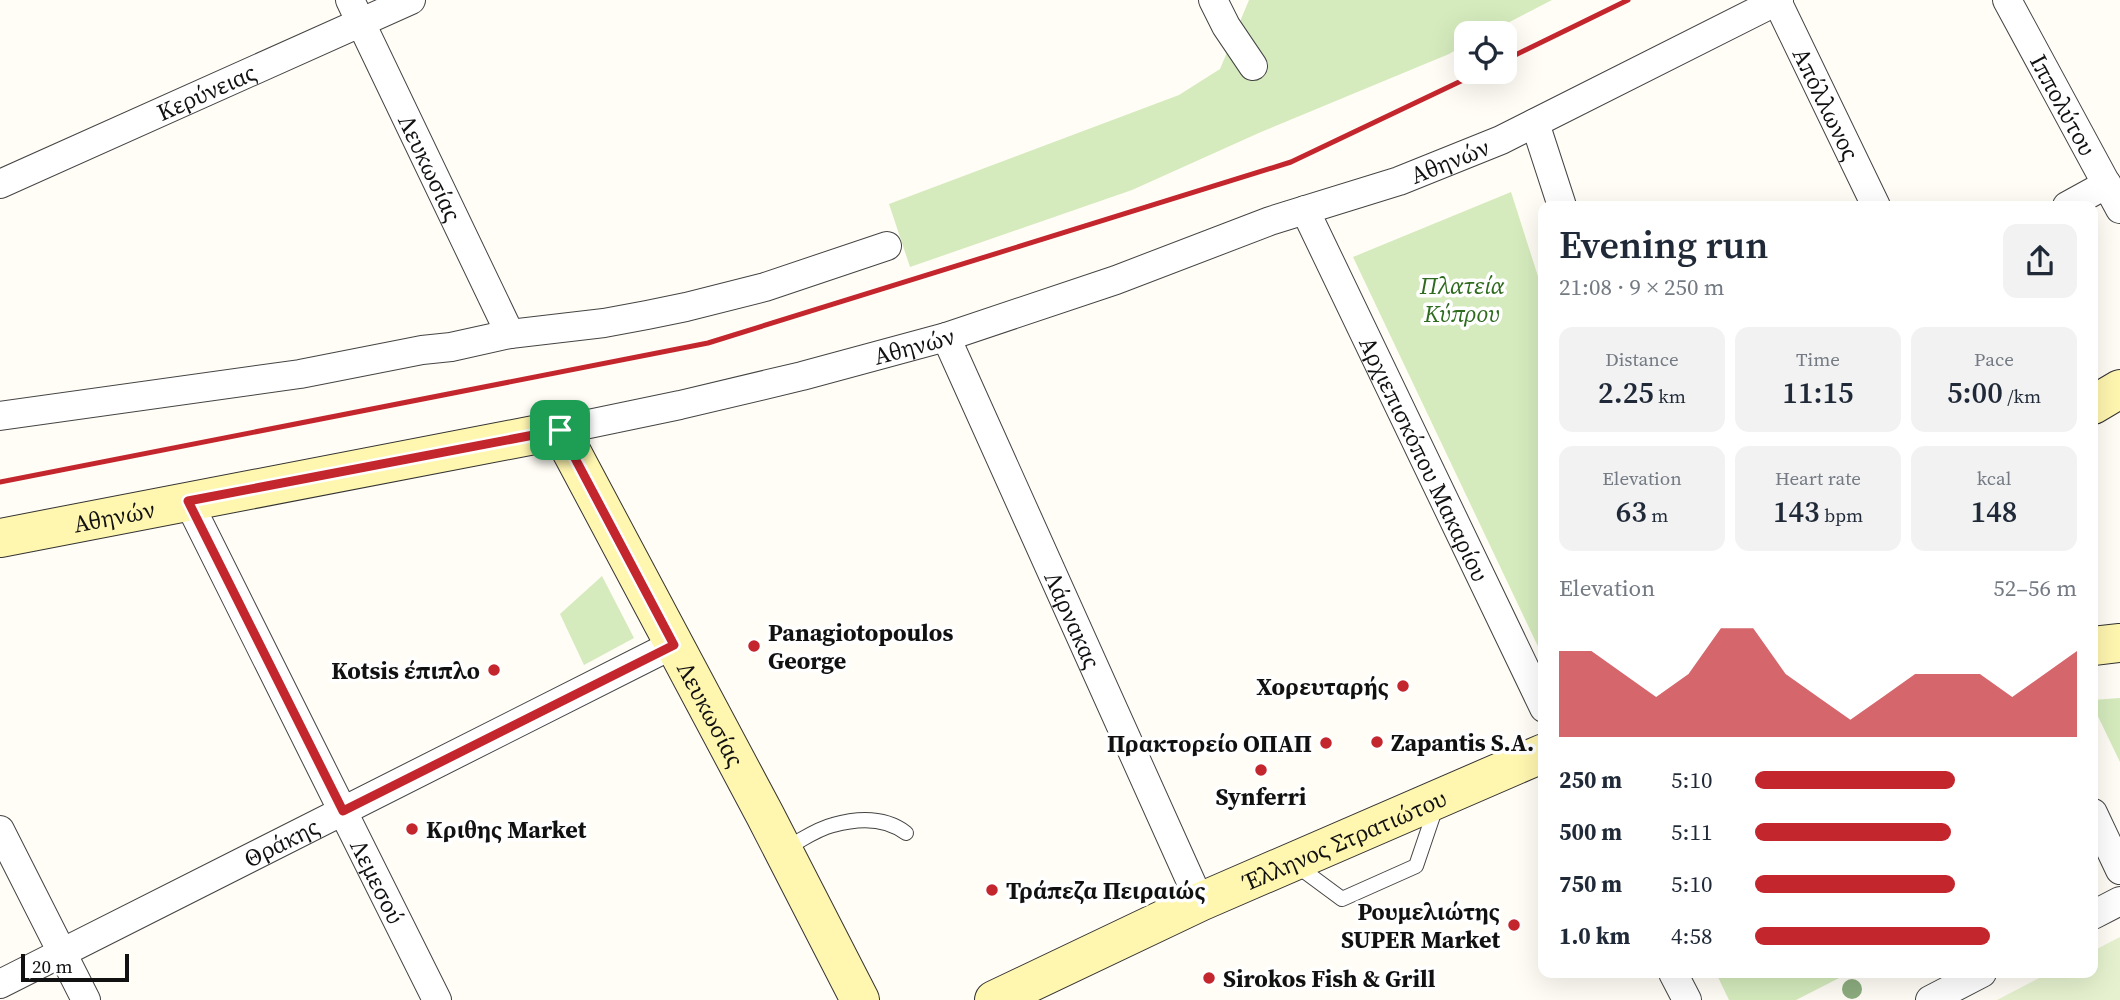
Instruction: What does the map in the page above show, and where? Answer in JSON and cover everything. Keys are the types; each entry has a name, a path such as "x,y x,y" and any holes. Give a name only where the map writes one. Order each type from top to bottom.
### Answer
{"street":[{"name":"Κερύνειας","path":"0,184 356,11 411,0"},
{"path":"1213,0 1252,66"},
{"name":"Αθηνών","path":"0,538 680,405 802,376 946,337 1105,284 1248,229 1363,194 1463,156 1535,124 1778,0"},
{"name":"Απόλλωνος","path":"1778,0 1875,201"},
{"name":"Ιππολύτου","path":"2007,0 2120,209"},
{"name":"Λευκωσίας","path":"356,11 510,334"},
{"path":"1535,124 1560,201"},
{"path":"2076,201 2107,184"},
{"name":"Αρχιεπισκόπου Μακαρίου","path":"1305,210 1538,695"},
{"path":"0,416 300,374 510,334 604,323 686,307 765,287 887,246"},
{"name":"Λάρνακας","path":"946,337 1200,902"},
{"path":"2098,402 2120,389"},
{"name":"Λευκωσίας","path":"560,430 860,1000"},
{"name":"Λεμεσού","path":"188,501 438,1000"},
{"path":"2098,645 2120,643"},
{"name":"Θράκης","path":"0,984 674,645"},
{"name":"Έλληνος Στρατιώτου","path":"993,1000 1200,902 1538,755"},
{"path":"2098,824 2120,870"},
{"path":"0,830 86,1000"},
{"path":"2098,912 2120,901"},
{"path":"1676,978 1687,1000"},
{"path":"1930,1000 1972,978"}],"lane":[{"path":"1292,862 1342,899 1416,866 1438,799"},
{"path":"783,850 831,825 858,821 871,820 895,825 906,833"}],"green space":[{"path":"1249,0 1552,0 1511,21 1454,21 1454,51 1449,54 1261,132 1132,190 910,267 889,204 1179,95 1220,69"},
{"name":"Πλατεία Κύπρου","path":"1511,192 1538,276 1538,646 1353,257"},
{"path":"602,576 634,638 584,665 560,614"},
{"path":"2120,698 2120,762 2098,716 2098,700"},
{"path":"2120,937 2120,1000 1997,1000 2039,978 2098,978 2098,948"},
{"path":"1718,978 1839,978 1796,1000 1729,1000"}],"railway":[{"path":"1517,54 1628,0"},
{"path":"0,482 708,343 1291,162 1455,84"}],"place":[{"name":"Panagiotopoulos George","path":"754,646"},
{"name":"Kotsis έπιπλο","path":"494,670"},
{"name":"Xoρευταρής","path":"1403,686"},
{"name":"Zapantis S.A.","path":"1377,742"},
{"name":"Πρακτορείο ΟΠΑΠ","path":"1326,743"},
{"name":"Synferri","path":"1261,770"},
{"name":"Κριθης Market","path":"412,829"},
{"name":"Τράπεζα Πειραιώς","path":"992,890"},
{"name":"Ρουμελιώτης SUPER Market","path":"1514,925"},
{"name":"Sirokos Fish & Grill","path":"1209,978"}],"route":[{"path":"560,430 674,645 343,811 188,501 560,430"}]}
